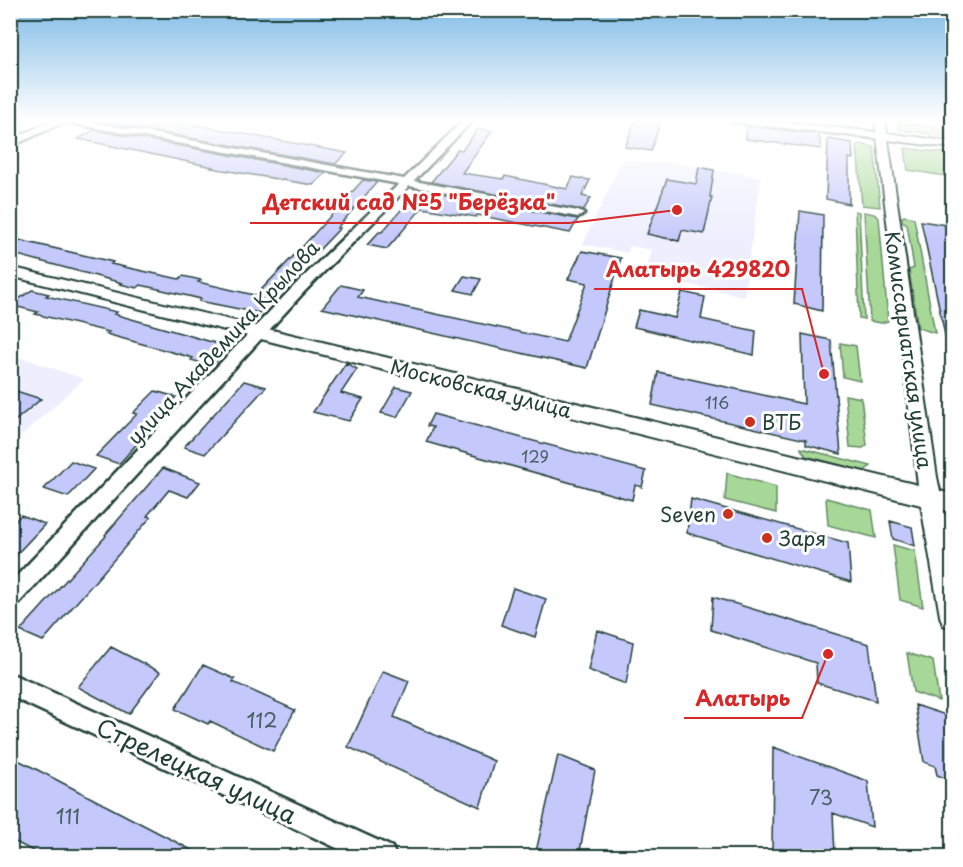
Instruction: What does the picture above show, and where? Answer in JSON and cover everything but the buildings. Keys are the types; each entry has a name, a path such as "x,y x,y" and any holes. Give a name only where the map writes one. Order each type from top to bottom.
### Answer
{"street":[{"path":"279,159 578,214"},
{"name":"улица Академика Крылова","path":"10,598 258,333 430,159"},
{"name":"Комиссариатская улица","path":"885,159 930,497 952,616"},
{"name":"Московская улица","path":"10,272 952,503"},
{"name":"Стрелецкая улица","path":"10,684 383,856"}],"shaded area":[{"path":"623,159 652,164 665,162 761,177 744,296 645,275 652,250 630,246 627,253 583,244"},
{"path":"11,354 84,379 11,445"}],"green space":[{"path":"858,159 875,159 880,207 862,205"},
{"path":"907,159 952,159 952,177 908,170"},
{"path":"855,211 859,212 864,319 859,318"},
{"path":"864,212 874,214 879,218 888,321 881,323 870,321"},
{"path":"904,216 914,218 935,333 918,328 909,270 914,268 907,224 902,221"},
{"path":"840,343 856,346 860,381 843,377"},
{"path":"845,395 861,398 867,445 863,448 850,447"},
{"path":"801,449 871,466 864,471 806,456"},
{"path":"727,473 776,487 776,513 725,500"},
{"path":"826,498 872,510 876,538 828,525"},
{"path":"893,545 915,551 923,607 900,600"},
{"path":"907,653 933,661 939,701 913,692"}],"place":[{"name":"Детский сад №5 \"Берёзка\"","path":"677,210"},
{"name":"Алатырь 429820","path":"824,374"},
{"name":"ВТБ","path":"750,422"},
{"name":"Seven","path":"728,514"},
{"name":"Заря","path":"767,538"},
{"name":"Алатырь","path":"828,654"}]}
